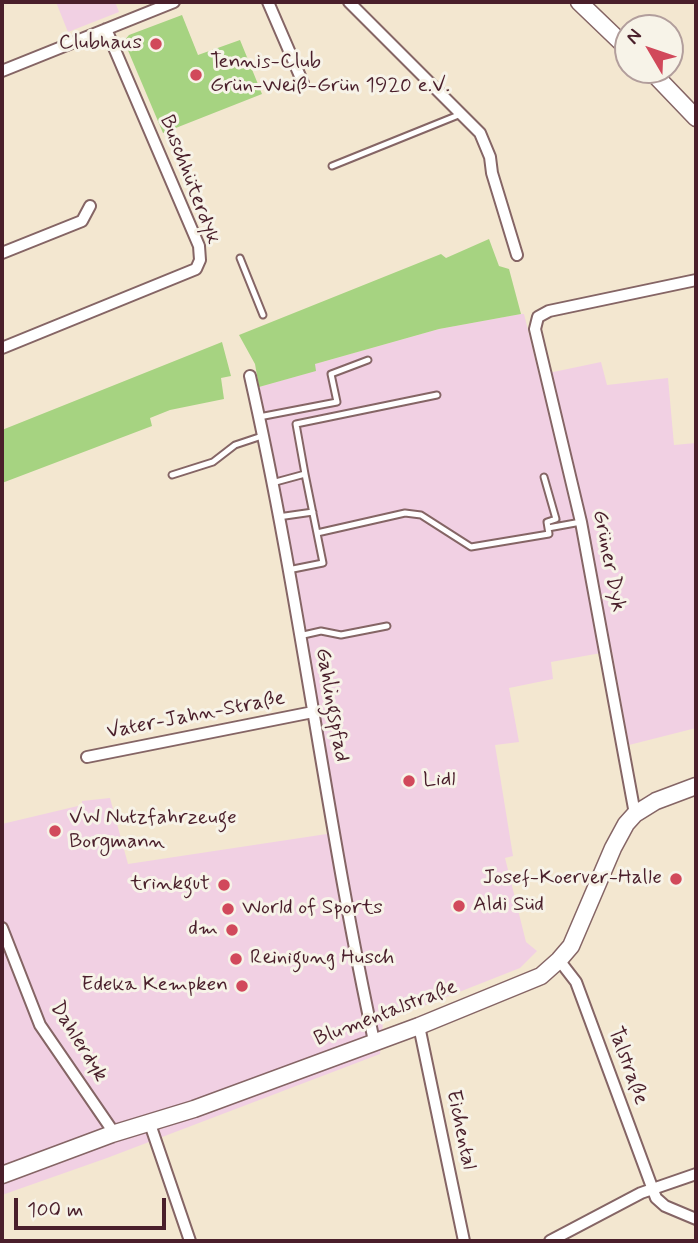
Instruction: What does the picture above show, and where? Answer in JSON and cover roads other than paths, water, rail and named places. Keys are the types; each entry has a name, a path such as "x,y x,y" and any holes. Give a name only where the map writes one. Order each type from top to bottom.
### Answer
{"main road":[{"path":"579,2 614,36"},
{"path":"663,84 696,118"},
{"name":"Blumentalstraße","path":"2,1175 419,1026 533,980 559,960 577,934 619,835 635,814 656,801 696,786"}],"street":[{"path":"2,71 174,2"},
{"path":"268,2 303,83"},
{"path":"349,2 480,133 491,157 492,173 517,255"},
{"name":"Buschhüterdyk","path":"2,348 196,269 200,260 199,246 106,29"},
{"path":"2,253 82,221 90,206"},
{"name":"Grüner Dyk","path":"635,814 581,522 535,329 538,317 549,311 696,280"},
{"name":"Gahlingspfad","path":"250,376 374,1041"},
{"name":"Vater-Jahn-Straße","path":"87,757 313,712"},
{"name":"Dahlerdyk","path":"2,928 40,1025 110,1127 112,1134"},
{"name":"Talstraße","path":"559,960 576,982 652,1190"},
{"name":"Eichental","path":"419,1026 464,1241"},
{"path":"150,1124 190,1241"},
{"path":"550,1241 641,1193 696,1174"},
{"path":"652,1190 656,1199 665,1206 696,1219"}],"lane":[{"path":"332,166 461,114"},
{"path":"240,258 263,315"},
{"path":"259,417 337,402 331,374 368,360"},
{"path":"288,570 323,562 296,424 438,395"},
{"path":"172,475 213,462 235,445 262,436"},
{"path":"272,483 305,474"},
{"path":"317,533 405,513 421,515 471,547 549,534 547,522 556,519 544,477"},
{"path":"278,517 313,512"},
{"path":"548,528 581,522"},
{"path":"299,636 321,631 341,635 387,626"}],"place":[{"name":"Clubhaus","path":"156,44"},
{"name":"Tennis-Club Grün-Weiß-Grün 1920 e.V.","path":"196,75"},
{"name":"Lidl","path":"409,781"},
{"name":"VW Nutzfahrzeuge Borgmann","path":"55,831"},
{"name":"Josef-Koerver-Halle","path":"676,879"},
{"name":"trinkgut","path":"224,885"},
{"name":"Aldi Süd","path":"459,906"},
{"name":"World of Sports","path":"228,909"},
{"name":"dm","path":"232,930"},
{"name":"Reinigung Husch","path":"236,959"},
{"name":"Edeka Kempken","path":"242,986"}]}
